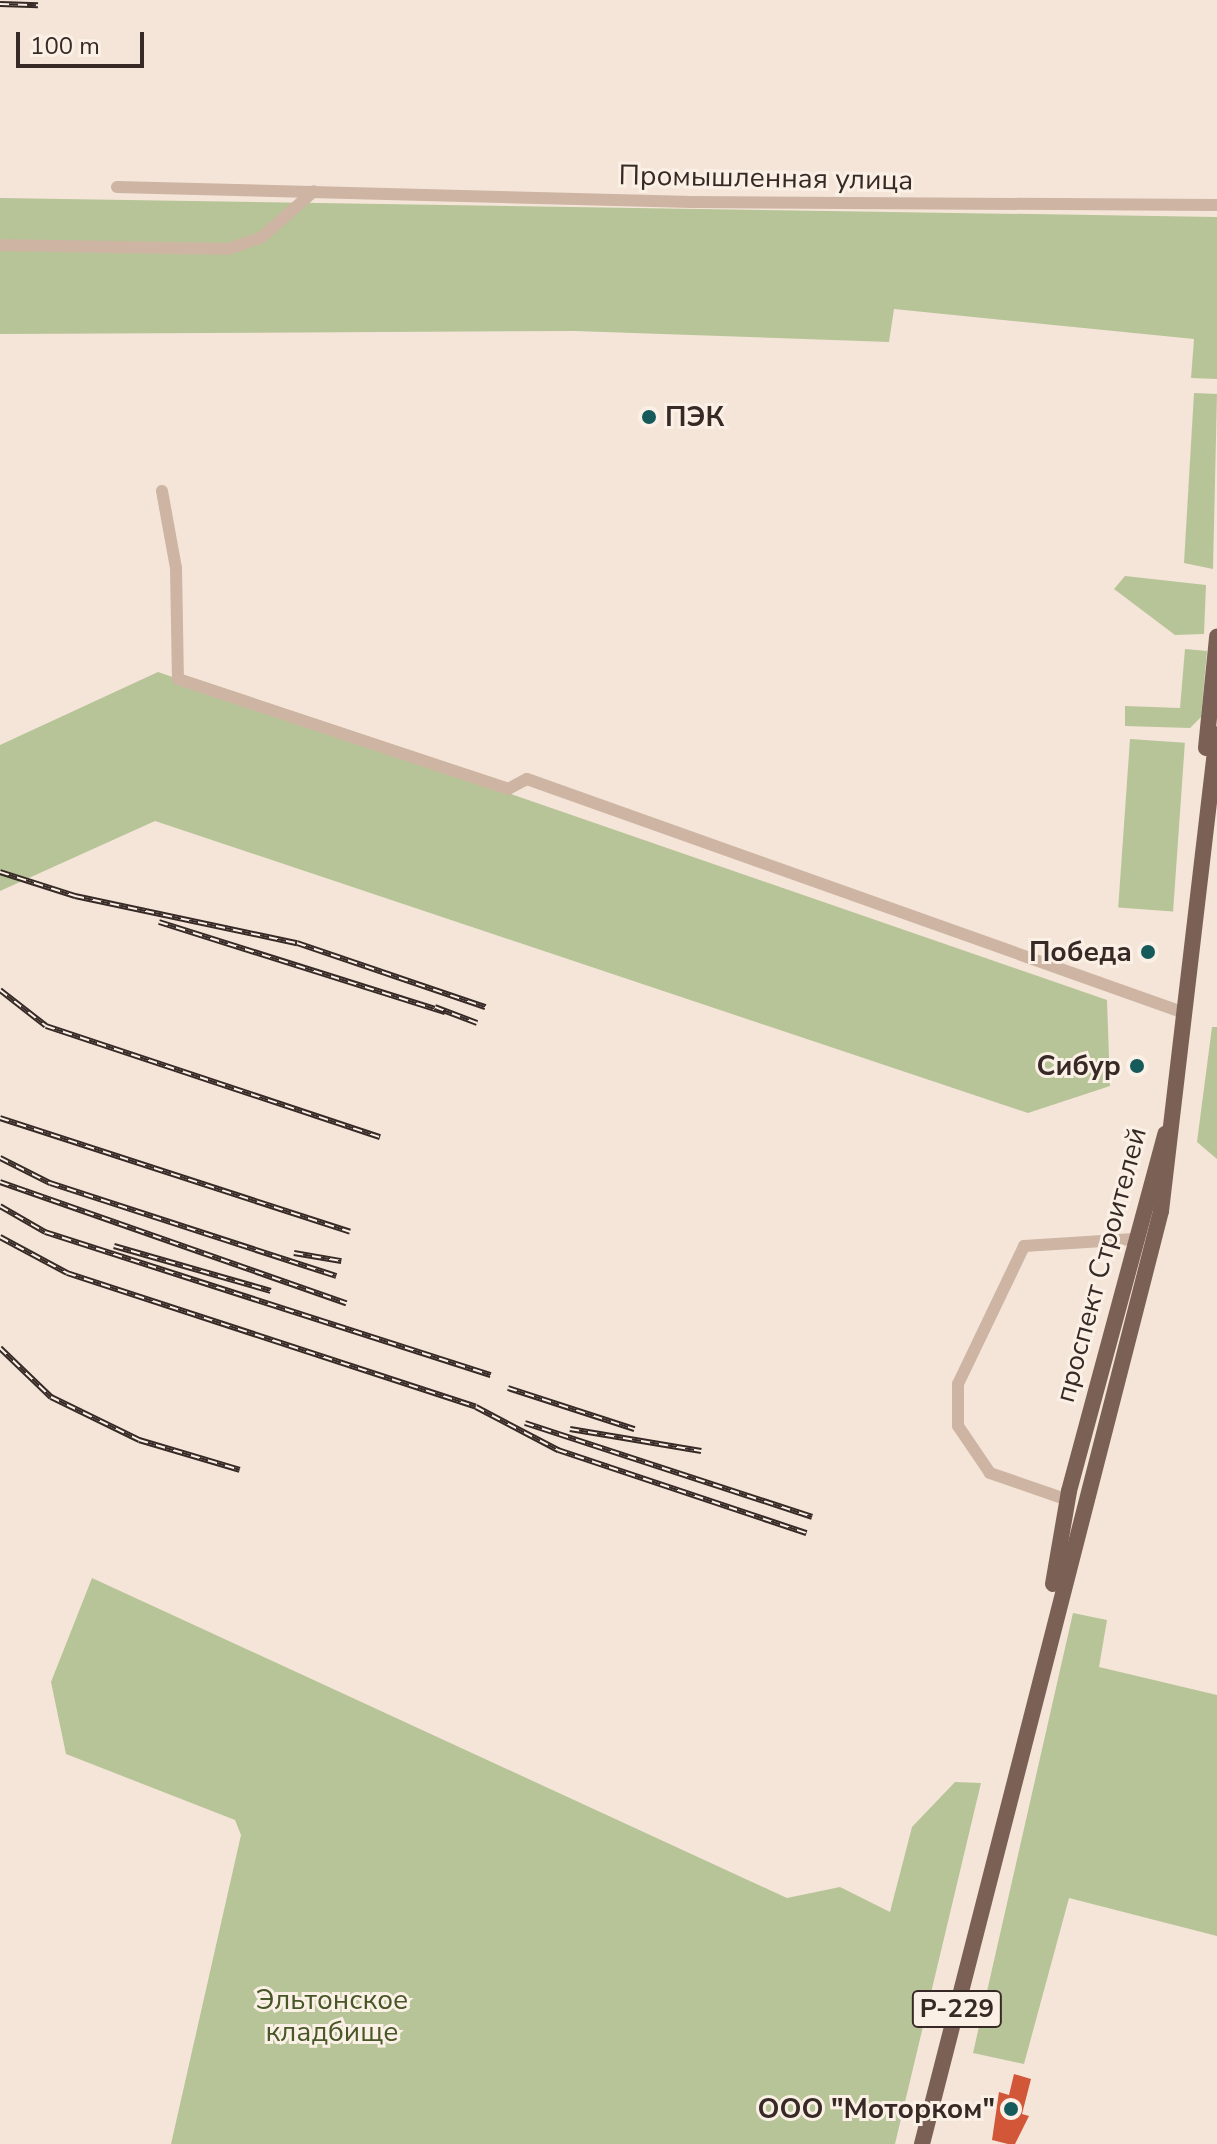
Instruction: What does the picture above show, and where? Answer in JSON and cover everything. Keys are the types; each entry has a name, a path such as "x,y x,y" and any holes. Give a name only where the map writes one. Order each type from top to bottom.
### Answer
{"main road":[{"name":"проспект Строителей","path":"1040,1665 1068,1496 1142,1207 1163,1147 1217,637"},
{"name":"проспект Строителей","path":"922,2144 992,1875 1040,1665 1088,1497 1161,1211 1217,734"}],"street":[{"name":"Промышленная улица","path":"117,187 1217,205"},
{"path":"0,245 228,249 262,237 314,191"},
{"path":"162,491 176,568 178,679 508,789 527,779 1179,1011"},
{"path":"1142,1207 1161,1211"},
{"path":"1088,1497 1068,1496 990,1473 958,1426 958,1384 1024,1246 1134,1239"},
{"path":"1076,1463 1095,1466"}],"green space":[{"path":"0,198 1217,217 1217,379 1191,378 1194,339 894,309 889,342 575,331 0,334"},
{"path":"1194,393 1217,394 1213,569 1184,563"},
{"path":"1125,576 1206,585 1204,634 1175,635 1114,589"},
{"path":"1185,649 1207,651 1201,717 1190,728 1125,726 1125,706 1180,708"},
{"path":"158,672 1107,1000 1110,1086 1028,1113 155,821 0,891 0,745"},
{"path":"1130,739 1185,743 1173,911 1118,908"},
{"path":"1212,1027 1217,1027 1217,1159 1197,1142"},
{"name":"Эльтонское кладбище","path":"92,1578 787,1898 840,1887 890,1912 912,1827 955,1782 981,1783 895,2144 171,2144 241,1835 235,1820 66,1754 51,1682"},
{"path":"1073,1613 1107,1620 1099,1667 1217,1695 1217,1936 1069,1898 1024,2064 973,2053"}],"building":[{"name":"ООО \"Моторком\"","path":"1014,2074 1031,2079 1022,2114 1029,2116 1015,2144 1008,2144 992,2140 999,2092 1009,2095"}],"railway":[{"path":"0,4 38,5"},
{"path":"0,872 75,896 297,943 485,1007"},
{"path":"159,922 445,1012"},
{"path":"0,990 46,1026 380,1137"},
{"path":"435,1007 477,1023"},
{"path":"0,1118 350,1232"},
{"path":"0,1158 50,1183 336,1276"},
{"path":"0,1182 346,1303"},
{"path":"0,1206 45,1232 491,1375"},
{"path":"0,1237 67,1273 476,1407 558,1450 806,1533"},
{"path":"114,1246 271,1291"},
{"path":"294,1253 341,1261"},
{"path":"0,1348 51,1397 139,1440 240,1470"},
{"path":"508,1388 634,1429"},
{"path":"525,1423 812,1517"},
{"path":"570,1429 701,1451"}],"place":[{"name":"ПЭК","path":"649,417"},
{"name":"Победа","path":"1148,952"},
{"name":"Сибур","path":"1137,1066"},
{"name":"ООО \"Моторком\"","path":"1011,2109"}]}
